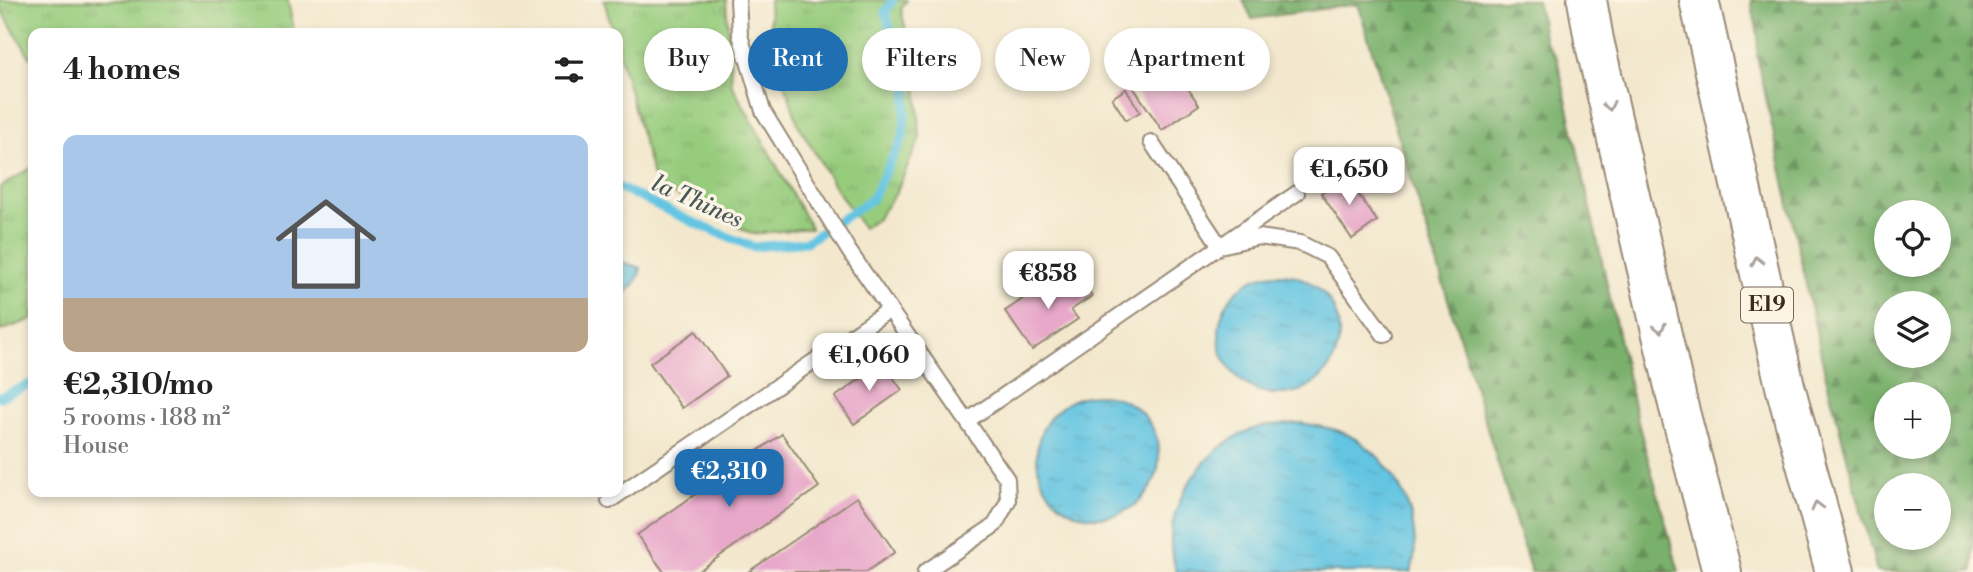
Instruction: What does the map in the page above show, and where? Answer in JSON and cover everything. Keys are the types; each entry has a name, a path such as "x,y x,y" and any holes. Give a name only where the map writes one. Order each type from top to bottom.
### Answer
{"highway":[{"path":"1587,0 1678,404 1722,572"},
{"name":"E19","path":"1699,0 1785,386 1835,572"}],"lane":[{"path":"738,0 740,35 763,111 849,251 1007,479 1008,500 995,525 925,572"},
{"path":"1151,142 1220,246"},
{"path":"967,421 1297,193"},
{"path":"1220,246 1259,237 1300,243 1328,257 1384,335"},
{"path":"623,491 890,310"},
{"path":"609,500 613,497"}],"green space":[{"path":"0,0 288,0 293,28 28,28 28,54 0,8"},
{"path":"604,0 726,0 728,28 644,28 644,91 734,91 734,89 811,228 752,234 655,184 623,68 623,28 612,28"},
{"path":"769,0 907,0 901,9 905,28 862,28 862,91 918,91 920,138 896,193 877,219 863,228 798,124 787,91 848,91 848,28 770,28"},
{"path":"1243,0 1537,0 1545,41 1557,58 1636,415 1679,572 1531,572 1358,4 1252,19"},
{"path":"1751,0 1973,0 1973,572 1877,572 1825,373 1757,56 1758,35"},
{"path":"28,170 28,321 0,331 0,187"}],"water":[{"path":"623,263 641,268 636,281 623,297"},
{"path":"1279,274 1302,278 1322,291 1335,311 1339,334 1335,357 1322,377 1302,390 1279,394 1256,390 1236,377 1223,357 1219,334 1223,311 1236,291 1256,278"},
{"path":"1098,395 1121,400 1141,413 1154,433 1159,456 1154,479 1141,499 1121,512 1098,517 1075,512 1055,499 1042,479 1037,456 1042,433 1055,413 1075,400"},
{"path":"1302,423 1339,431 1358,440 1389,470 1409,509 1414,530 1415,552 1411,572 1176,572 1171,545 1172,526 1186,488 1198,470 1228,442 1246,432 1264,426"}],"building":[{"path":"1127,91 1140,112 1126,120 1112,98"},
{"path":"1136,91 1190,91 1199,105 1162,130"},
{"path":"1339,154 1348,168 1326,183 1317,169"},
{"path":"1345,175 1377,221 1352,239 1321,193"},
{"path":"1077,274 1092,296 1071,310 1078,319 1032,350 1005,311 1048,282 1054,290"},
{"path":"696,331 727,376 682,408 650,363"},
{"path":"883,363 902,390 854,424 835,397"},
{"path":"782,434 819,487 697,572 664,572 637,535"},
{"path":"857,497 895,552 866,572 748,572"}],"waterway":[{"name":"la Thines","path":"623,189 753,247 806,242 871,200 903,137 908,85 885,12 893,0"},
{"name":"la Thines","path":"0,397 28,385"}]}
